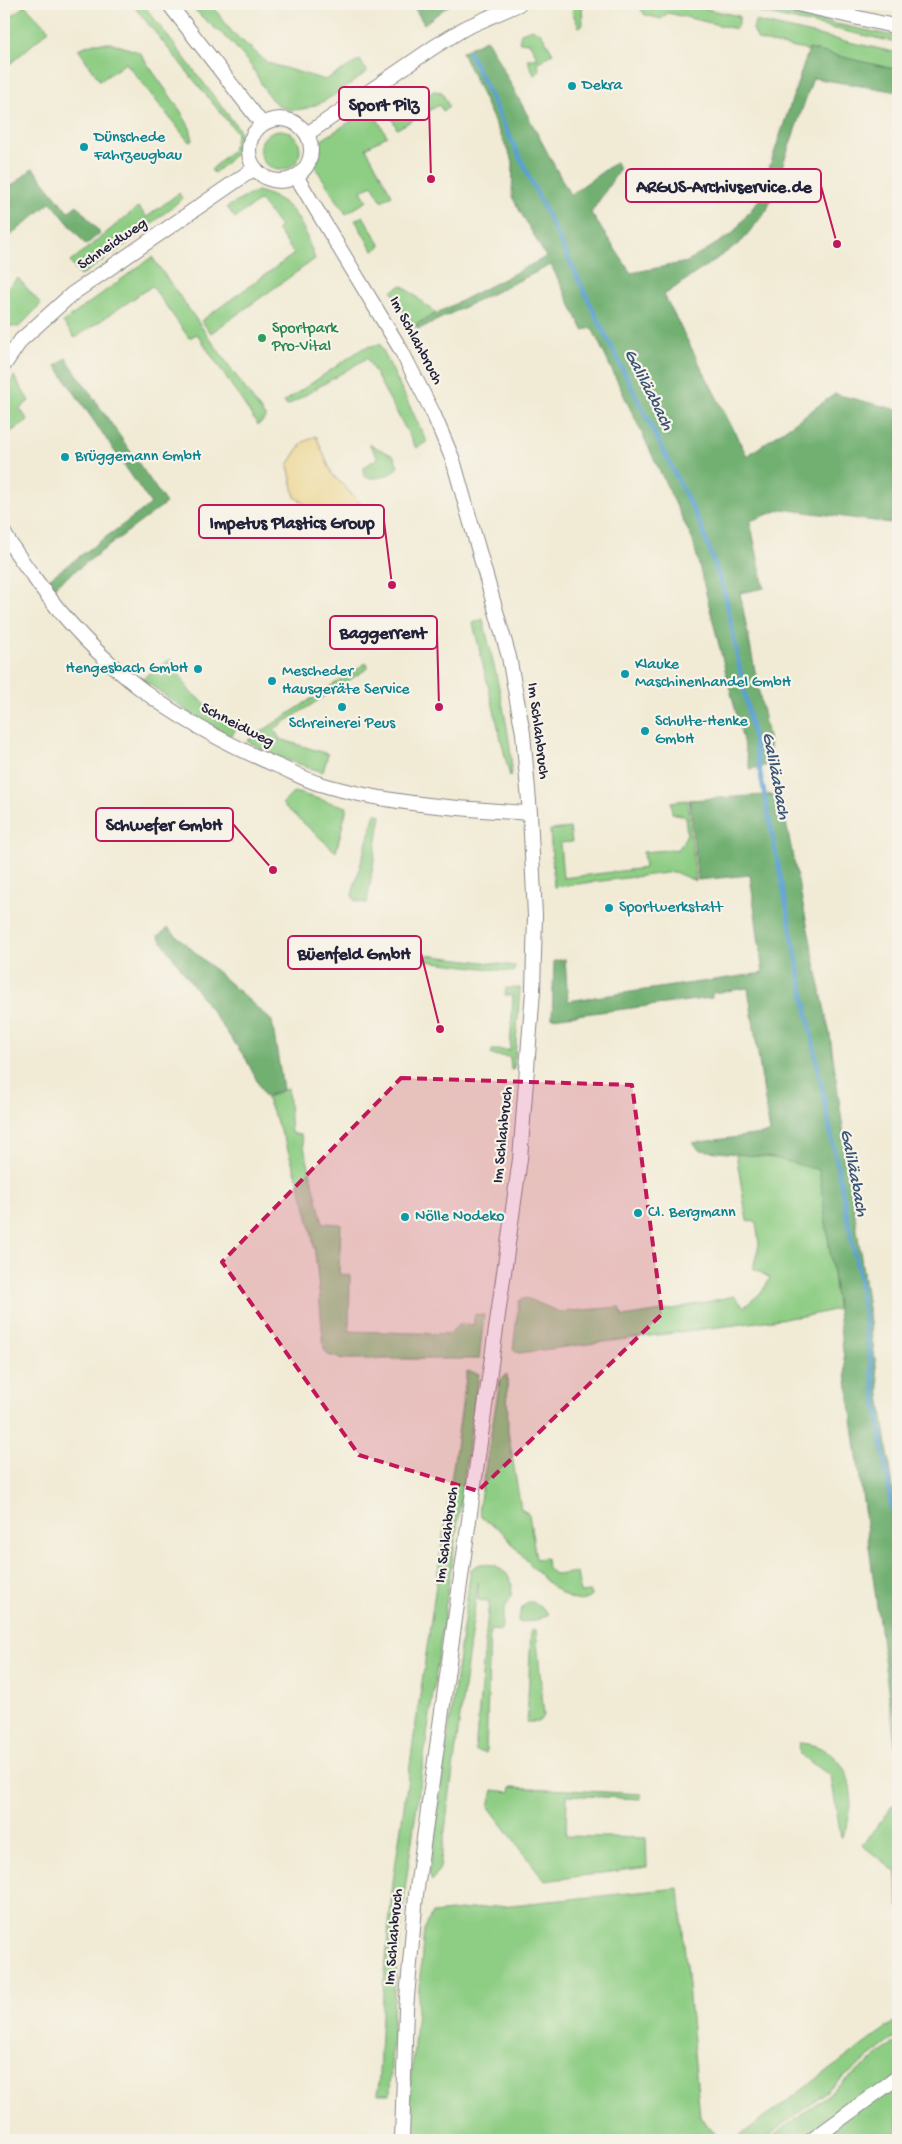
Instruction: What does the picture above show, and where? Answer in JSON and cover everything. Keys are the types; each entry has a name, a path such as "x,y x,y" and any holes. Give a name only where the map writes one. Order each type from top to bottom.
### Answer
{"street":[{"path":"170,4 262,124"},
{"path":"307,134 442,42 465,28 519,4"},
{"path":"797,4 898,27"},
{"path":"275,119 293,121 307,134 311,152 303,170 296,176 287,180 269,179 254,168 250,160 250,142 262,124 275,119"},
{"name":"Schneidweg","path":"4,365 21,340 72,294 254,168"},
{"name":"Im Schlahbruch","path":"296,176 401,350 433,413 453,460 491,586 509,657 523,733 534,873 534,951 522,1134 416,1895 406,2009 402,2140"},
{"name":"Schneidweg","path":"4,533 53,604 115,668 158,703 234,747 318,784 368,796 445,806 530,812"},
{"path":"812,2140 898,2077"}],"highlighted area":[{"path":"401,1078 632,1085 662,1314 478,1491 359,1455 222,1262"}],"green space":[{"path":"132,4 143,4 239,129 240,136 237,149 230,159 214,173 211,170 233,149 237,133"},
{"path":"190,4 211,4 232,32 268,63 325,80 360,60 367,72 334,95 308,108 295,110 283,107 268,96 251,65 235,46"},
{"path":"412,4 451,4 424,24"},
{"path":"574,4 592,4 582,7 583,25 579,27 572,12"},
{"path":"637,4 683,4 739,16 739,22 736,29 668,13 661,19 645,15"},
{"path":"25,5 49,30 4,69 4,23"},
{"path":"765,9 898,37 898,43 759,12"},
{"path":"755,21 898,53 898,70 758,40 753,29"},
{"path":"532,29 541,33 553,53 537,63 540,71 534,75 527,59 538,59 530,43 519,42 521,33"},
{"path":"487,39 570,195 616,162 619,170 591,213 631,273 687,262 732,234 758,201 809,49 898,70 898,92 813,78 767,210 741,242 664,295 747,456 835,394 898,410 898,524 782,509 750,521 764,588 740,593 773,764 750,769 693,541 592,328 583,330 551,265 419,329 416,324 546,257 512,197 513,162 462,52"},
{"path":"94,43 111,43 139,52 180,110 190,128 193,140 189,142 126,63 100,81 78,49"},
{"path":"434,91 442,92 449,107 443,111 439,105 397,129 391,116"},
{"path":"371,108 387,136 366,148 392,195 382,201 372,185 361,191 367,201 346,214 315,167 320,151 320,141"},
{"path":"284,130 291,133 297,139 300,150 299,158 291,167 284,170 276,170 269,167 261,158 260,146 263,139 272,131"},
{"path":"33,168 68,212 77,205 100,233 86,245 51,202 9,237 4,230 4,192"},
{"path":"257,191 270,195 290,208 306,235 315,259 211,333 201,321 294,254 277,229 280,227 260,200 235,218 227,207"},
{"path":"179,193 182,199 129,242 80,276 70,262 138,207 147,217"},
{"path":"363,216 381,246 373,251 355,220"},
{"path":"152,257 266,418 258,425 197,334 189,338 152,286 75,338 63,322"},
{"path":"18,278 41,304 19,327 4,326 4,290"},
{"path":"402,285 437,314 417,324 419,329 411,325 392,291"},
{"path":"380,344 427,442 416,448 367,358 287,406 284,402 363,348"},
{"path":"66,358 166,503 51,589 46,581 151,504 56,366"},
{"path":"14,376 29,401 20,409 28,420 9,433 4,431 4,396"},
{"path":"369,444 394,456 398,466 396,470 378,478 364,476 364,467 378,458"},
{"path":"483,619 507,725 510,747 510,777 473,623"},
{"path":"170,659 190,692 233,724 236,728 232,736 191,714 142,679"},
{"path":"366,663 368,668 274,729 280,739 328,754 323,772 278,757 247,741"},
{"path":"294,792 347,807 336,852 282,804"},
{"path":"780,794 830,1035 898,1524 898,1765 819,1170 774,1158 699,1150 692,1143 770,1133 748,988 712,993 712,998 552,1018 554,961 565,959 568,1001 763,973 750,875 698,880 689,800"},
{"path":"687,800 696,881 674,872 554,887 550,830 570,828 572,842 560,843 563,878 645,868 643,852 679,849 687,834 685,816 672,813 671,802"},
{"path":"375,813 381,815 367,903 355,901 352,895"},
{"path":"168,928 272,1021 283,1089 265,1097 246,1059 158,936"},
{"path":"387,950 515,966 514,972 386,956"},
{"path":"506,988 520,988 514,1069 511,1070 510,1057 491,1055 492,1050 510,1050 513,996 505,995"},
{"path":"288,1088 291,1133 301,1135 323,1223 341,1224 339,1274 350,1275 349,1331 449,1334 459,1324 473,1325 475,1314 484,1315 479,1359 342,1359 328,1355 324,1349 316,1263 308,1217 299,1182 287,1148 266,1098"},
{"path":"736,1153 774,1158 819,1169 838,1309 811,1315 519,1353 513,1350 519,1301 526,1298 560,1312 620,1307 623,1317 669,1310 734,1296 744,1307 762,1292 770,1278 753,1268 759,1245 756,1222 747,1221"},
{"path":"467,1371 479,1374 406,1882 394,1993 390,2094 378,2094 383,1993 393,1882"},
{"path":"507,1374 508,1432 521,1509 529,1514 536,1559 546,1558 547,1567 556,1575 577,1572 580,1593 590,1592 591,1596 581,1601 569,1598 556,1589 542,1577 500,1530 481,1516 479,1506 500,1380"},
{"path":"480,1564 495,1565 508,1575 512,1584 511,1596 504,1610 501,1631 490,1630 486,1753 475,1751 489,1601 478,1600 478,1582 440,1868 432,1881 429,1874 471,1569"},
{"path":"527,1602 533,1602 549,1614 535,1621 518,1622 521,1610"},
{"path":"531,1630 536,1630 544,1716 538,1722 527,1722"},
{"path":"799,1743 816,1746 830,1753 841,1764 847,1776 851,1791 851,1806 848,1822 841,1838 831,1776 800,1755"},
{"path":"511,1787 641,1794 641,1799 567,1795 566,1836 646,1838 647,1867 545,1881 489,1807 493,1790 510,1792"},
{"path":"898,1803 898,1907 897,1873 862,1845 893,1805"},
{"path":"679,1888 700,2117 721,2140 410,2140 407,2126 424,1930 432,1913"},
{"path":"898,2019 898,2035 764,2140 734,2140"},
{"path":"898,2040 898,2140 769,2140"}],"sand":[{"path":"316,436 332,474 360,503 349,512 323,516 295,497 288,465 302,443"}],"waterway":[{"name":"Galiläabach","path":"469,52 599,322 701,526 725,593 858,1272 898,1554"}],"place":[{"name":"Dekra","path":"572,86"},
{"name":"Dünschede Fahrzeugbau","path":"84,147"},
{"name":"Sport Pilz","path":"431,179"},
{"name":"ARGUS-Archivservice.de","path":"837,244"},
{"name":"Sportpark Pro-Vital","path":"262,338"},
{"name":"Brüggemann GmbH","path":"65,457"},
{"name":"Impetus Plastics Group","path":"392,585"},
{"name":"Hengesbach GmbH","path":"198,669"},
{"name":"Klauke Maschinenhandel GmbH","path":"625,674"},
{"name":"Mescheder Hausgeräte Service","path":"272,681"},
{"name":"Schreinerei Peus","path":"342,707"},
{"name":"Baggerrent","path":"439,707"},
{"name":"Schulte-Henke GmbH","path":"645,731"},
{"name":"Schwefer GmbH","path":"273,870"},
{"name":"Sportwerkstatt","path":"609,908"},
{"name":"Büenfeld GmbH","path":"440,1029"},
{"name":"Cl. Bergmann","path":"638,1213"},
{"name":"Nölle Nodeko","path":"405,1217"}]}
